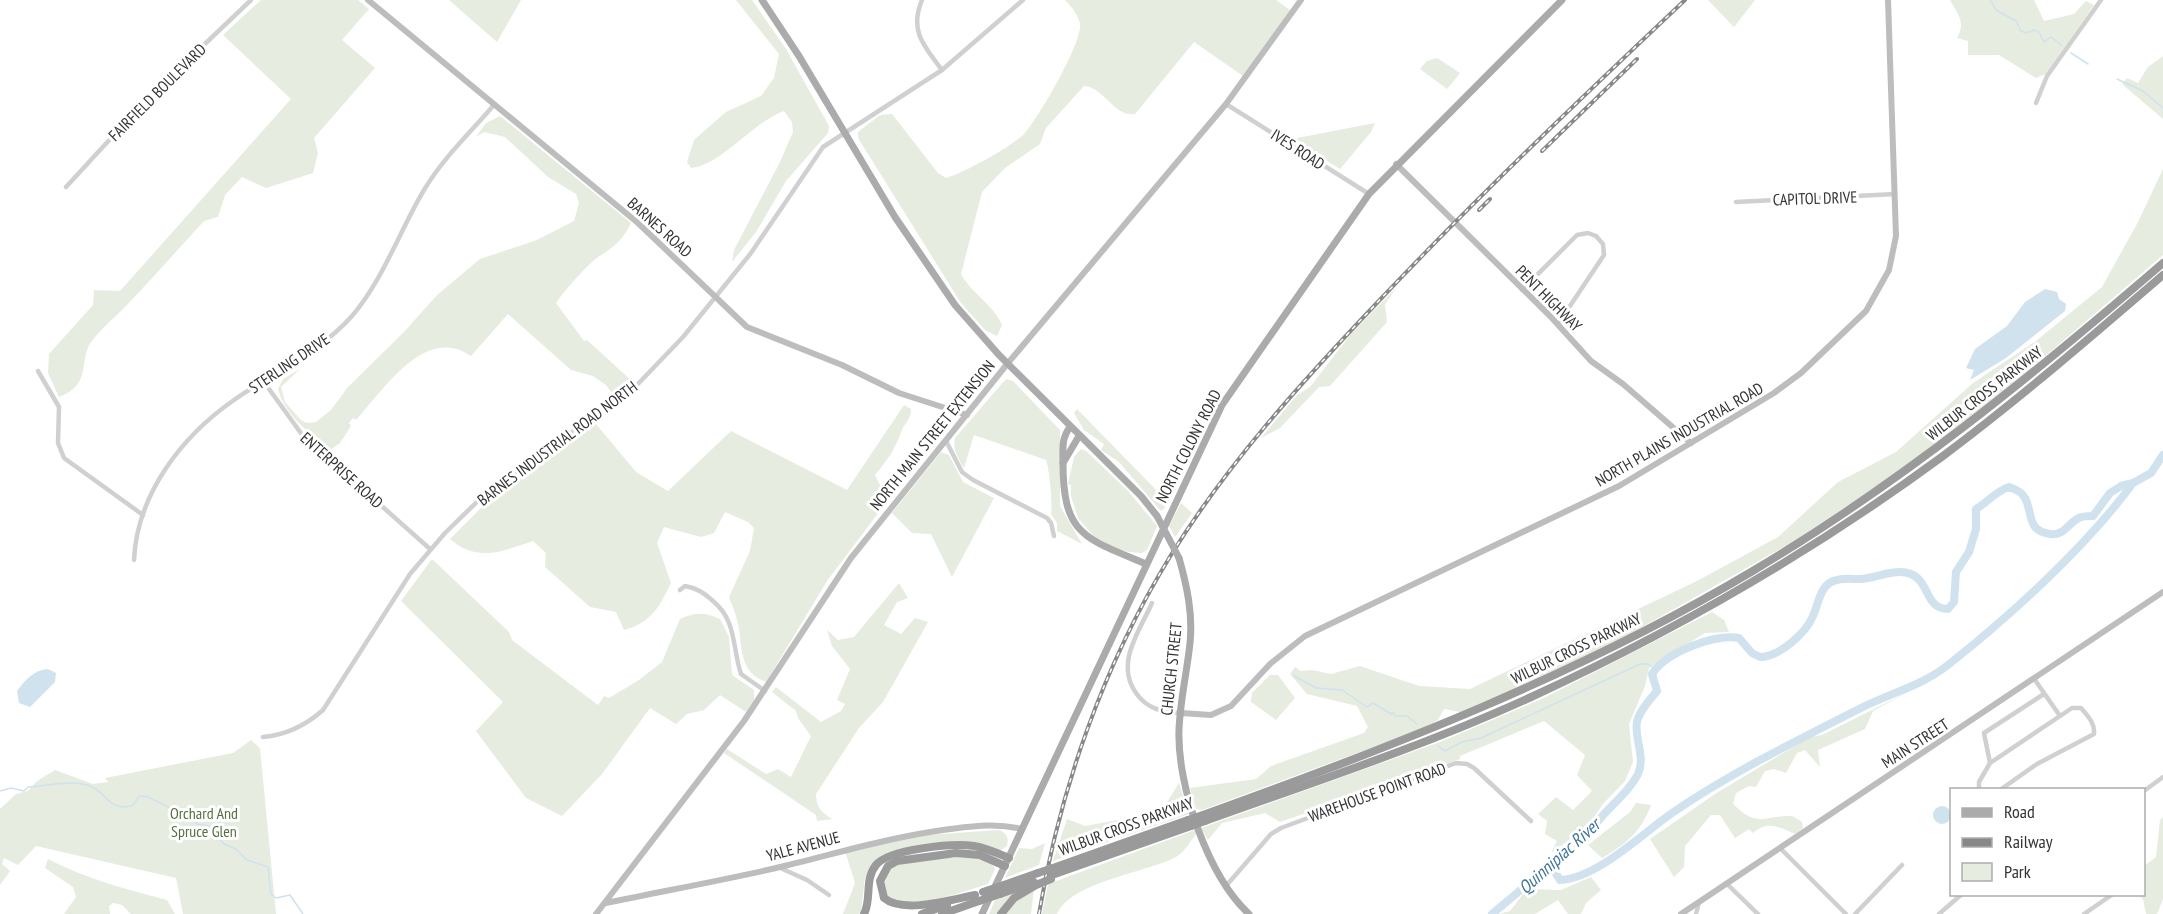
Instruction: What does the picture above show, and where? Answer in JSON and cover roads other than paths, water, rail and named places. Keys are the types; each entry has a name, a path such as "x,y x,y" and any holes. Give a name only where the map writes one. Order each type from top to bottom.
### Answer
{"highway":[{"name":"WILBUR CROSS PARKWAY","path":"1204,818 1374,753 1493,704 1609,650 1731,584 1858,504 1938,448 2038,370 2163,263"},
{"name":"WILBUR CROSS PARKWAY","path":"1052,874 1467,725 1594,667 1708,607 1810,546 1942,456 2036,384 2163,275"},
{"name":"WILBUR CROSS PARKWAY","path":"1052,874 1189,823"},
{"path":"864,914 872,872 879,861 892,855 964,845 981,848 1007,862"},
{"path":"1007,862 972,853 924,857 892,863 884,870 880,881 884,898 898,907 922,906 1000,894 1052,874"},
{"path":"942,914 1004,885 1037,879"},
{"path":"1001,914 1014,898 1037,879"},
{"path":"922,914 979,896"}],"main road":[{"path":"762,0 784,31 895,217 946,294 1008,363 1079,436 1063,463"},
{"name":"NORTH COLONY ROAD","path":"982,914 1222,405 1369,194 1396,164 1562,0"},
{"path":"1070,427 1063,441 1064,496 1077,527 1095,542 1146,564"},
{"name":"CHURCH STREET","path":"1079,436 1157,516 1179,558 1187,587 1191,627 1180,713 1180,761 1204,840 1226,886 1249,914"}],"street":[{"name":"FAIRFIELD BOULEVARD","path":"66,187 147,99 251,0"},
{"name":"BARNES ROAD","path":"368,0 638,223 755,332 842,365 911,398 967,415"},
{"path":"922,0 917,11 918,37 942,70"},
{"name":"BARNES INDUSTRIAL ROAD NORTH","path":"263,737 292,731 310,722 323,710 410,574 430,549 481,498 636,386 659,364 716,298 756,246 811,161 823,147 844,131 942,70 1023,0"},
{"name":"NORTH MAIN STREET EXTENSION","path":"605,903 765,691 836,578 1008,363 1226,104 1301,0"},
{"name":"NORTH PLAINS INDUSTRIAL ROAD","path":"1180,713 1210,714 1231,706 1270,664 1304,637 1609,491 1791,381 1866,310 1879,292 1893,255 1896,236 1888,0"},
{"path":"2036,103 2047,76 2101,0"},
{"name":"IVES ROAD","path":"1226,104 1369,194"},
{"name":"STERLING DRIVE","path":"134,560 135,540 143,515 165,469 191,437 219,411 321,345 351,317 374,284 425,188 442,163 493,105"},
{"name":"PENT HIGHWAY","path":"1396,164 1558,324 1591,361 1623,384 1690,443"},
{"name":"CAPITOL DRIVE","path":"1736,202 1895,194"},
{"path":"1522,290 1576,236 1588,233 1599,238 1604,246 1604,255 1558,324"},
{"path":"38,370 59,407 58,443 64,458 143,515"},
{"name":"ENTERPRISE ROAD","path":"264,382 303,436 430,549"},
{"path":"946,441 962,472 973,480 1047,518 1051,522 1054,536"},
{"path":"680,590 685,586 696,588 722,608 731,622 741,674 765,691"},
{"name":"MAIN STREET","path":"1681,914 2035,680 2163,592"},
{"path":"1152,603 1127,660 1127,678 1144,702 1157,710 1180,713"},
{"path":"2035,680 2060,716"},
{"path":"1990,763 1984,733 2044,694"},
{"path":"1979,788 1979,782 1990,763 2072,708 2081,708 2090,717 2095,728 2094,734 2037,764 2001,788"},
{"name":"WAREHOUSE POINT ROAD","path":"1226,886 1271,834 1281,828 1456,763 1467,764 1474,768 1531,821"},
{"path":"2145,790 2163,777"},
{"name":"YALE AVENUE","path":"605,903 778,867 862,844 916,834 1003,824 1022,829"},
{"path":"1779,848 1846,914"},
{"path":"1856,914 1902,865"},
{"path":"778,867 807,879 829,895"},
{"path":"1727,884 1758,914"},
{"path":"1939,914 1960,896"},
{"path":"2084,914 2110,896"},
{"path":"1696,914 1699,902"},
{"path":"596,914 605,903"}],"water":[{"path":"2045,289 2057,292 2059,299 2066,304 2065,311 2006,358 1970,380 1974,370 1966,368 1975,349 2007,326 2025,302"},
{"path":"48,669 56,673 55,682 30,707 19,703 17,691 23,683 30,676"},
{"path":"1942,806 1948,809 1950,818 1948,821 1942,824 1936,821 1933,815 1936,809"}],"waterway":[{"path":"1990,0 1996,10 2016,21 2021,31 2026,33 2034,30 2039,32 2044,42 2051,37 2061,45"},
{"path":"2071,53 2088,64"},
{"path":"2117,79 2143,91 2163,108"},
{"name":"Quinnipiac River","path":"1492,914 1590,832 1633,782 1638,774 1641,761 1637,735 1638,718 1657,691 1652,674 1668,659 1691,646 1729,637 1739,638 1752,653 1760,657 1775,653 1791,643 1804,630 1813,616 1824,589 1831,582 1840,579 1860,579 1905,572 1922,583 1935,605 1948,609 1954,602 1956,572 1969,552 1976,529 1976,509 1996,494 2009,487 2020,492 2024,496 2037,529 2055,534 2080,517 2093,516 2110,493 2151,473 2163,455"},
{"path":"1551,866 1560,880 1589,872 1619,854 1672,813 1742,770 1863,707 1938,672 1972,646 2046,580 2093,532 2133,483"},
{"path":"1438,746 1445,751 1462,742 1481,738 1640,664 1648,664 1655,669"},
{"path":"1294,676 1316,688 1342,690 1367,707 1373,703 1391,714 1393,712 1395,716 1407,716 1417,724"},
{"path":"0,791 11,788 24,791 28,787 79,783 94,788 115,805 130,806 139,796 148,797 181,813 197,824 208,826 224,844 236,849 247,860 268,867 271,894 276,898 290,895 303,914"}],"railway":[{"path":"1039,914 1059,820 1072,774 1105,683 1147,597 1171,555 1216,488 1266,425 1374,306 1488,189 1685,0"},
{"path":"1542,151 1637,59"},
{"path":"1479,210 1490,199"}],"park label":[{"name":"Orchard And Spruce Glen","path":"204,822"}]}
